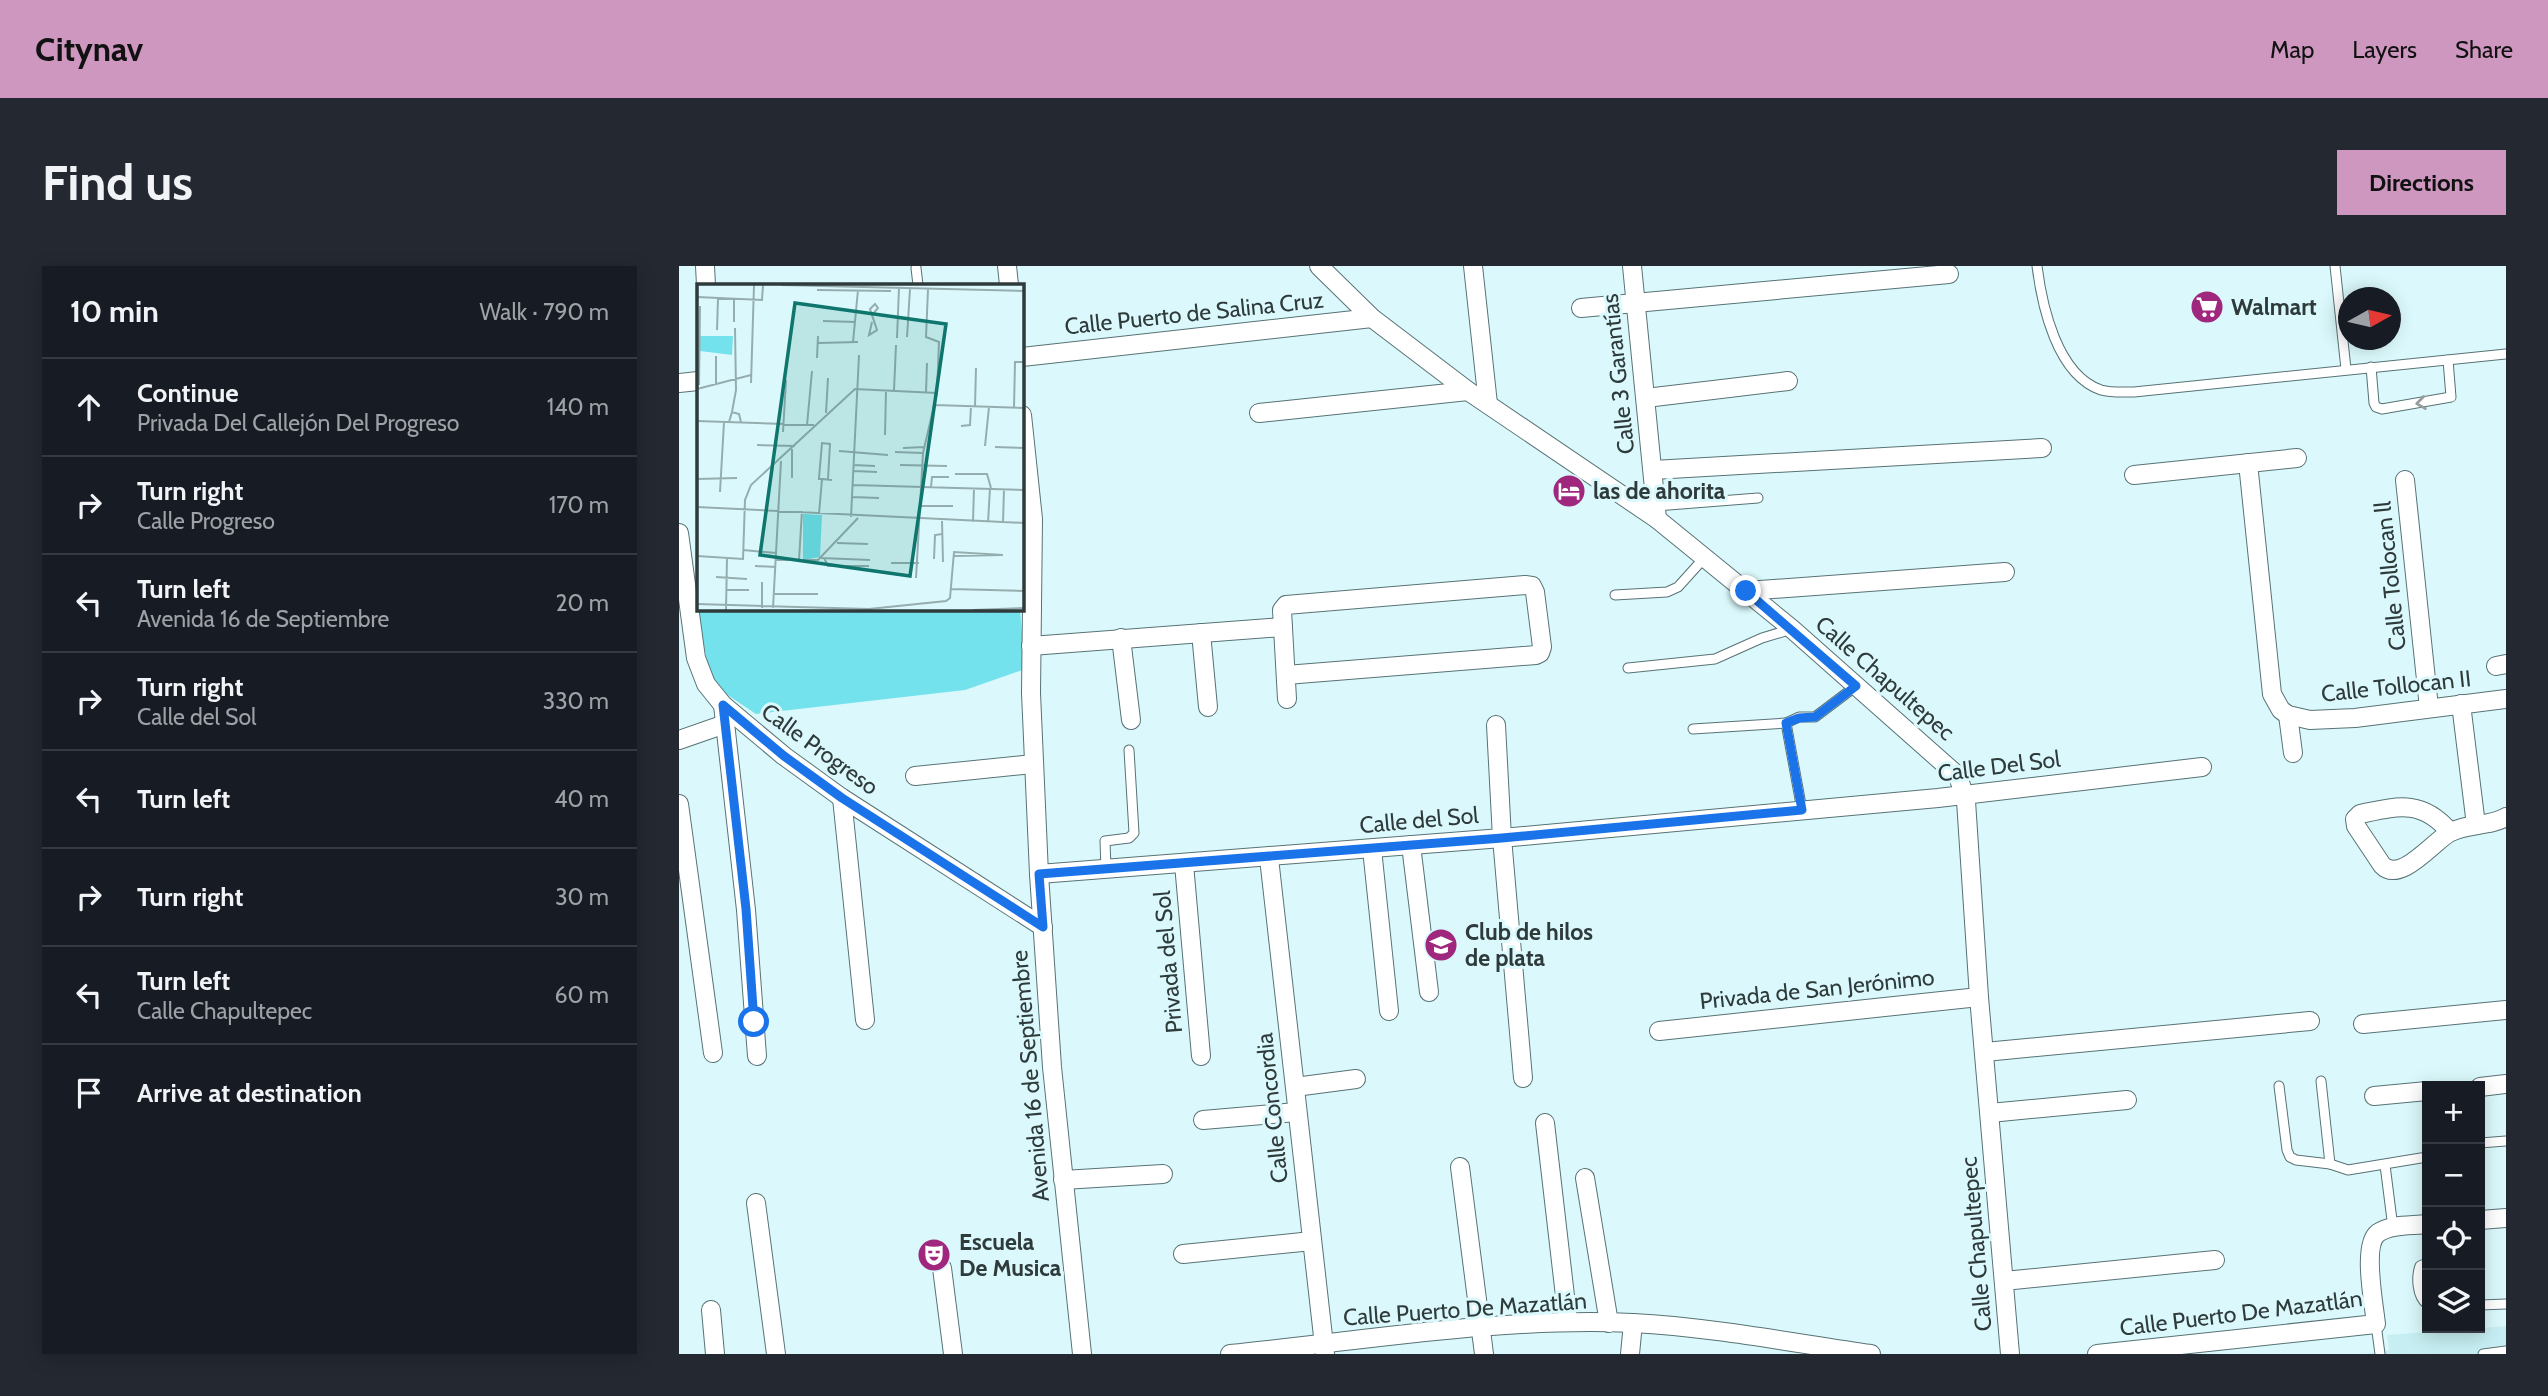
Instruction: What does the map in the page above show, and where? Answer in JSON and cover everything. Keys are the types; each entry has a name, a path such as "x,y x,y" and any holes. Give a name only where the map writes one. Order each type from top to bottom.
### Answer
{"street":[{"path":"705,266 706,284"},
{"path":"1007,266 1009,284"},
{"name":"Calle Chapultepec","path":"1319,266 1372,318 1468,390 1656,512 1958,776 1965,794 1979,997 2010,1354"},
{"path":"1473,266 1488,404"},
{"name":"Calle 3 Garantías","path":"1632,266 1656,512"},
{"path":"1581,308 1949,274"},
{"name":"Calle Puerto de Salina Cruz","path":"1024,357 1372,318"},
{"path":"679,383 697,382"},
{"path":"1646,398 1788,382"},
{"path":"1259,413 1468,390"},
{"path":"1653,471 2042,448"},
{"name":"Avenida 16 de Septiembre","path":"1024,457 1039,874 1063,1180 1082,1354"},
{"path":"2134,475 2297,458"},
{"path":"2248,463 2272,694 2276,704 2288,715 2293,753"},
{"name":"Calle Tollocan ll","path":"2405,480 2429,708"},
{"name":"Calle Progreso","path":"686,544 696,658 706,684 723,705 784,756 842,798 1043,927"},
{"path":"1746,591 2005,572"},
{"path":"1286,675 1536,655 1542,647 1535,592 1532,586 1525,585 1290,604 1282,610 1287,699"},
{"path":"1031,646 1283,627"},
{"path":"1201,633 1207,707"},
{"path":"1121,638 1131,720"},
{"name":"Calle Tollocan II","path":"2288,715 2327,720 2506,699"},
{"path":"2461,704 2476,825"},
{"path":"723,705 746,909 757,1056"},
{"path":"679,740 725,724"},
{"path":"1496,724 1502,838 1523,1078"},
{"path":"915,776 1033,764"},
{"name":"Calle Del Sol","path":"1802,810 2202,767"},
{"path":"842,798 865,1020"},
{"path":"679,804 713,1053"},
{"path":"2450,832 2432,814 2410,807 2360,814 2355,819 2356,826 2382,865 2394,872 2404,868 2450,832 2503,822"},
{"name":"Calle del Sol","path":"1039,874 1269,858 1802,810"},
{"path":"1411,845 1429,992"},
{"path":"1372,849 1389,1011"},
{"name":"Calle Concordia","path":"1269,858 1324,1349"},
{"name":"Privada del Sol","path":"1184,864 1201,1056"},
{"name":"Privada de San Jerónimo","path":"1659,1031 1979,997"},
{"path":"2363,1024 2506,1010"},
{"path":"1985,1052 2310,1021"},
{"path":"1294,1087 1356,1079"},
{"path":"2485,1086 2506,1084"},
{"path":"2374,1096 2422,1091"},
{"path":"1990,1113 2127,1100"},
{"path":"1203,1121 1297,1112"},
{"path":"1545,1123 1568,1322"},
{"path":"1460,1167 1484,1354"},
{"path":"1063,1180 1163,1174"},
{"path":"1585,1178 1609,1323"},
{"path":"756,1203 776,1354"},
{"path":"2485,1219 2506,1217"},
{"path":"2393,1227 2422,1224"},
{"name":"Calle Puerto De Mazatlán","path":"2097,1354 2376,1324 2370,1245 2377,1234 2393,1227"},
{"path":"1182,1254 1312,1241"},
{"path":"2004,1282 2215,1260"},
{"path":"942,1268 953,1354"},
{"path":"711,1310 715,1354"},
{"name":"Calle Puerto De Mazatlán","path":"1230,1354 1324,1349 1481,1327 1568,1322 1670,1326 1871,1354"},
{"path":"1630,1354 1633,1323"}],"lane":[{"path":"2037,266 2047,319 2060,349 2071,368 2103,391 2134,392 2506,354"},
{"path":"2336,266 2346,369"},
{"path":"916,268 918,284"},
{"path":"2371,366 2374,403 2382,409 2449,399 2452,391 2448,360"},
{"path":"1656,512 1758,498"},
{"path":"1615,595 1667,592 1678,587 1705,557"},
{"path":"1628,668 1715,659 1762,638 1792,629"},
{"path":"1693,729 1786,723 1799,718 1815,717 1856,686"},
{"path":"1786,723 1802,810"},
{"path":"1106,869 1105,841 1129,838 1134,833 1129,750"},
{"path":"2321,1081 2330,1164"},
{"path":"2279,1086 2288,1154 2296,1160 2330,1164 2354,1171 2422,1158"},
{"path":"2485,1143 2506,1141"},
{"path":"2385,1165 2393,1227"},
{"path":"2422,1265 2418,1271 2422,1298"},
{"path":"2485,1305 2506,1304"},
{"path":"2376,1324 2380,1354"},
{"path":"2483,1354 2506,1351"}],"shaded area":[{"path":"697,577 697,606 692,578"},
{"path":"698,611 1020,611 1025,669 965,690 756,714 726,694 709,672"},
{"path":"2506,1326 2506,1354 2364,1354 2389,1350 2387,1335 2485,1333 2485,1328"}],"place":[{"name":"Walmart","path":"2207,307"},
{"name":"las de ahorita","path":"1569,491"},
{"name":"Club de hilos de plata","path":"1441,945"},
{"name":"Escuela De Musica","path":"934,1255"}],"route":[{"path":"754,1022 746,909 723,705 784,756 842,798 1043,927 1039,874 1502,838 1802,810 1786,723 1799,718 1815,717 1856,686 1746,591"}]}
